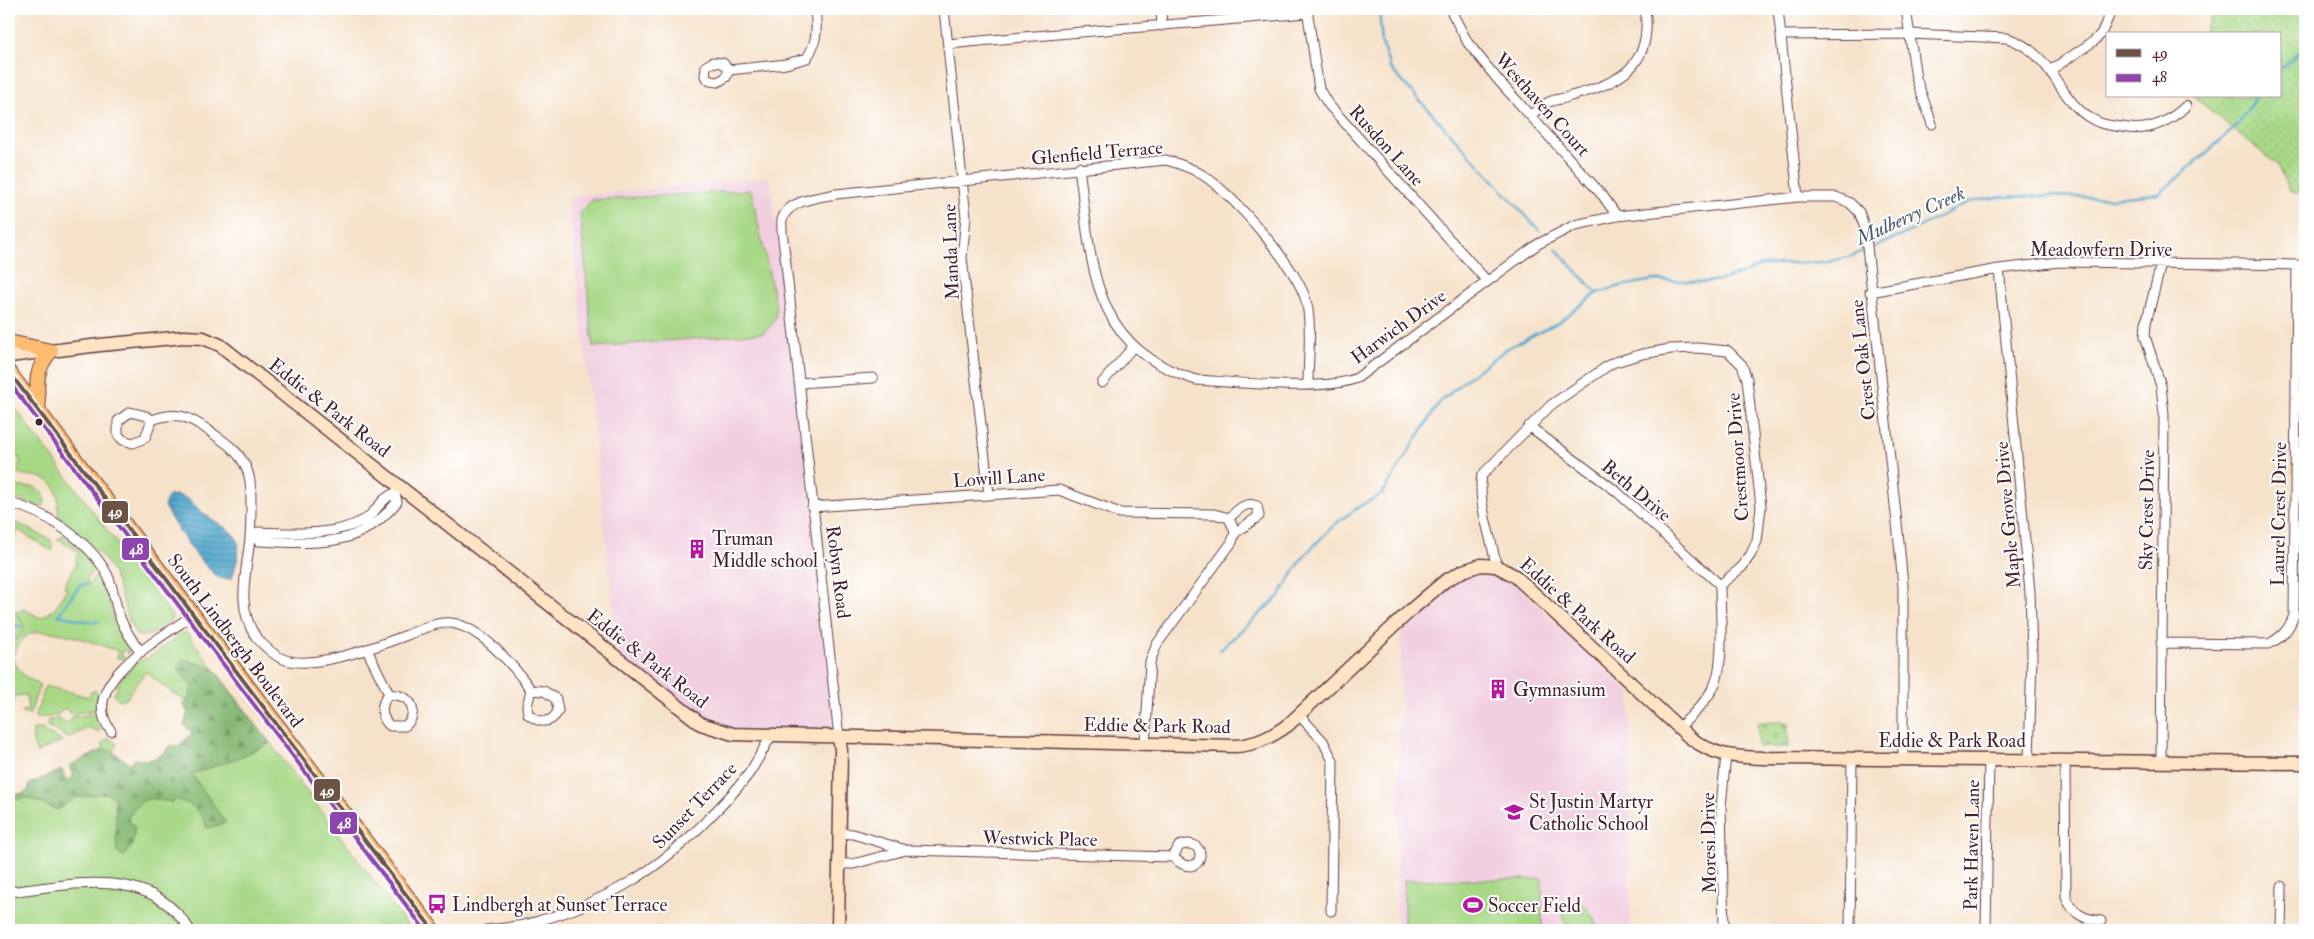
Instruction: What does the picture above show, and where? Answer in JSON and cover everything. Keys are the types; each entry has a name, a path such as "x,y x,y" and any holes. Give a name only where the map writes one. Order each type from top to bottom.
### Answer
{"main road":[{"path":"9,342 51,351 40,364 37,375 40,413"},
{"name":"South Lindbergh Boulevard","path":"9,372 14,385 40,413 433,930"}],"street":[{"path":"729,70 786,64 807,58 815,45 818,32 815,9"},
{"name":"Manda Lane","path":"944,9 966,217 962,258 989,494"},
{"path":"1161,9 1162,26"},
{"name":"Westhaven Court","path":"1450,9 1468,43 1603,196 1617,216"},
{"path":"1530,115 1548,102 1594,89 1618,78 1631,67 1643,53 1647,36 1645,9"},
{"path":"1778,9 1798,196"},
{"path":"1906,9 1908,34 1916,78 1932,124"},
{"path":"2051,70 2094,41 2101,34 2112,9"},
{"path":"948,44 1083,30 1162,26 1307,11"},
{"name":"Rusdon Lane","path":"1307,11 1316,58 1319,89 1328,104 1487,281"},
{"path":"1780,35 1908,34 2007,38 2032,49 2051,70 2072,102 2098,122 2137,129 2162,124 2176,116 2186,106"},
{"name":"Glenfield Terrace","path":"782,219 791,207 811,199 836,194 963,182 1079,167 1166,160 1210,180 1264,235 1299,281 1308,311 1308,384"},
{"name":"Harwich Drive","path":"1079,167 1093,272 1098,289 1109,313 1133,347 1171,370 1196,380 1308,384 1348,382 1357,378 1538,244 1559,232 1576,225 1617,216 1798,196"},
{"name":"Crest Oak Lane","path":"1798,196 1836,197 1850,203 1859,212 1865,228 1870,292 1903,586 1903,759"},
{"name":"Robyn Road","path":"782,219 812,507 841,750 838,930"},
{"name":"Meadowfern Drive","path":"1870,292 1999,269 2059,262 2301,265"},
{"name":"Sky Crest Drive","path":"2161,264 2146,323 2145,336 2161,386 2164,414 2161,761"},
{"name":"Laurel Crest Drive","path":"2161,643 2269,644 2279,639 2290,626 2294,615 2301,265"},
{"name":"Maple Grove Drive","path":"1999,269 2030,592 2032,654 2030,760"},
{"name":"Eddie & Park Road","path":"9,356 184,337 203,338 220,345 398,490 701,724 733,734 1245,745 1265,740 1288,725 1440,585 1471,568 1496,566 1508,571 1525,585 1678,727 1704,747 1726,756 2305,763"},
{"path":"1102,383 1133,347"},
{"name":"Crestmoor Drive","path":"1529,426 1552,405 1612,364 1642,354 1671,349 1697,348 1728,351 1742,365 1747,379 1761,507 1757,541 1751,554 1742,567 1720,585"},
{"path":"799,383 873,378"},
{"path":"152,420 174,415 191,418 236,451 246,467 251,483 252,536 243,594 244,606 247,619 256,637 271,652 292,661 318,660 367,650 433,626 450,623 466,628 488,643 514,666 531,690"},
{"path":"1496,566 1494,550 1482,504 1480,484 1482,475 1529,426"},
{"name":"Beth Drive","path":"1529,426 1616,491 1720,585"},
{"path":"252,536 259,541 316,543 345,539 370,528 387,514 397,502 398,490"},
{"name":"Lowill Lane","path":"812,507 1059,490 1120,513 1214,514 1229,518"},
{"path":"9,503 48,518 84,545 107,574 116,595 120,618 128,634 141,652"},
{"path":"1145,744 1150,662 1157,644 1232,542 1235,533 1234,526 1229,518 1242,506 1249,504 1258,506 1259,516 1235,533"},
{"path":"1678,727 1696,713 1715,685 1720,654 1720,585"},
{"path":"111,731 102,716 102,700 113,679 141,652 193,615"},
{"path":"367,650 389,694"},
{"path":"1299,715 1324,741 1333,761 1331,910"},
{"name":"Sunset Terrace","path":"486,930 534,922 574,909 612,893 641,877 684,844 721,806 749,773 770,736"},
{"name":"Moresi Drive","path":"1724,930 1721,806 1726,756"},
{"path":"1850,930 1852,758"},
{"name":"Park Haven Lane","path":"1986,930 1989,759"},
{"path":"2065,760 2066,896 2074,911 2085,919 2101,920"},
{"name":"Westwick Place","path":"840,833 853,834 906,850 1173,857"},
{"name":"Westwick Place","path":"839,864 853,864 906,850"},
{"path":"9,892 100,882 129,885 166,902 182,917 190,930"},
{"path":"2281,930 2282,886"}],"shaded area":[{"path":"770,177 839,737 735,731 703,721 619,659 568,197"},
{"name":"St Justin Martyr Catholic School","path":"1484,570 1507,576 1630,693 1630,930 1396,930 1401,627 1444,588"}],"green space":[{"path":"2216,9 2305,9 2305,194 2290,192 2277,165 2195,98 2282,98 2282,32 2203,32"},
{"path":"751,190 776,306 774,322 763,333 593,347 580,212 592,200"},
{"path":"9,400 172,616 168,624 163,628 146,636 136,635 109,566 98,552 59,517 58,496 54,486 40,477 18,473 20,458 9,458 9,454 11,454"},
{"path":"9,486 34,487 44,493 45,504 42,507 9,497"},
{"path":"9,519 51,540 52,551 18,530 9,547"},
{"path":"63,535 84,553 94,567 87,580 88,586 98,571 101,577 116,624 128,646 128,654 125,650 121,652 124,658 117,658 118,651 98,644 58,633 45,632 34,632 26,636 19,644 15,653 9,653 9,646 25,627 16,612 24,609 41,618 55,609 67,588 64,586 77,562 75,560 79,552 63,543 62,539 57,540"},
{"path":"9,610 16,612 25,627 9,646"},
{"path":"184,632 187,633 411,930 9,930 9,796 24,793 29,790 29,784 62,770 66,781 74,778 69,766 104,749 102,743 109,738 117,744 113,752 130,764 134,759 154,759 170,746 179,746 193,733 184,725 188,715 184,707 186,702 146,672 129,693 128,698 119,700 114,695 120,680 132,666 140,660 148,658"},
{"path":"9,658 14,659 24,675 40,684 30,714 23,714 22,711 28,710 26,695 14,696 14,702 9,702"},
{"path":"183,659 213,668 270,743 238,758 192,774 226,823 206,828 202,816 190,805 174,799 172,802 147,799 136,807 128,819 135,828 132,846 123,857 117,851 115,798 105,793 75,798 58,810 28,798 9,801 9,796 29,790 29,784 62,770 66,781 74,778 69,766 104,749 113,752 130,764 134,759 154,759 170,746 179,746 193,733 184,725 188,712 184,705 189,697 191,686 177,666"},
{"path":"45,686 89,697 91,692 95,690 98,694 95,710 71,714 67,709 62,709 57,716 35,718"},
{"path":"96,714 102,728 96,733 90,727 68,738 47,726 48,720 58,719 65,723 70,722 72,717"},
{"path":"1757,722 1788,722 1788,747 1758,747"},
{"path":"33,729 41,729 62,741 37,753 33,742"},
{"name":"Soccer Field","path":"1542,879 1542,930 1404,930 1404,880"},
{"path":"1579,903 1589,911 1599,930 1574,930 1567,927 1563,918 1563,909 1570,904"}],"water":[{"path":"177,495 189,500 236,537 239,552 232,579 220,578 213,573 197,556 174,524 164,506 168,496"}],"waterway":[{"path":"1379,9 1382,43 1390,68 1539,230"},
{"name":"Mulberry Creek","path":"2282,68 2305,46"},
{"name":"Mulberry Creek","path":"1220,650 1279,596 1303,557 1335,524 1360,506 1382,494 1439,403 1466,379 1508,348 1557,323 1597,293 1654,280 1705,282 1745,273 1761,265 1824,262 1849,257 1901,236 1969,202 1999,197 2112,198 2159,194 2238,125 2255,98"},
{"path":"1555,248 1597,293"},
{"path":"87,584 80,585 58,615 99,622"},
{"path":"9,625 21,626"}],"transit line":[{"name":"49","path":"9,372 433,930"},
{"name":"48","path":"9,382 425,930"}],"place":[{"name":"Truman Middle school","path":"697,549"},
{"name":"Gymnasium","path":"1498,689"},
{"name":"St Justin Martyr Catholic School","path":"1514,812"},
{"name":"Lindbergh at Sunset Terrace","path":"437,904"},
{"name":"Soccer Field","path":"1473,905"}]}
